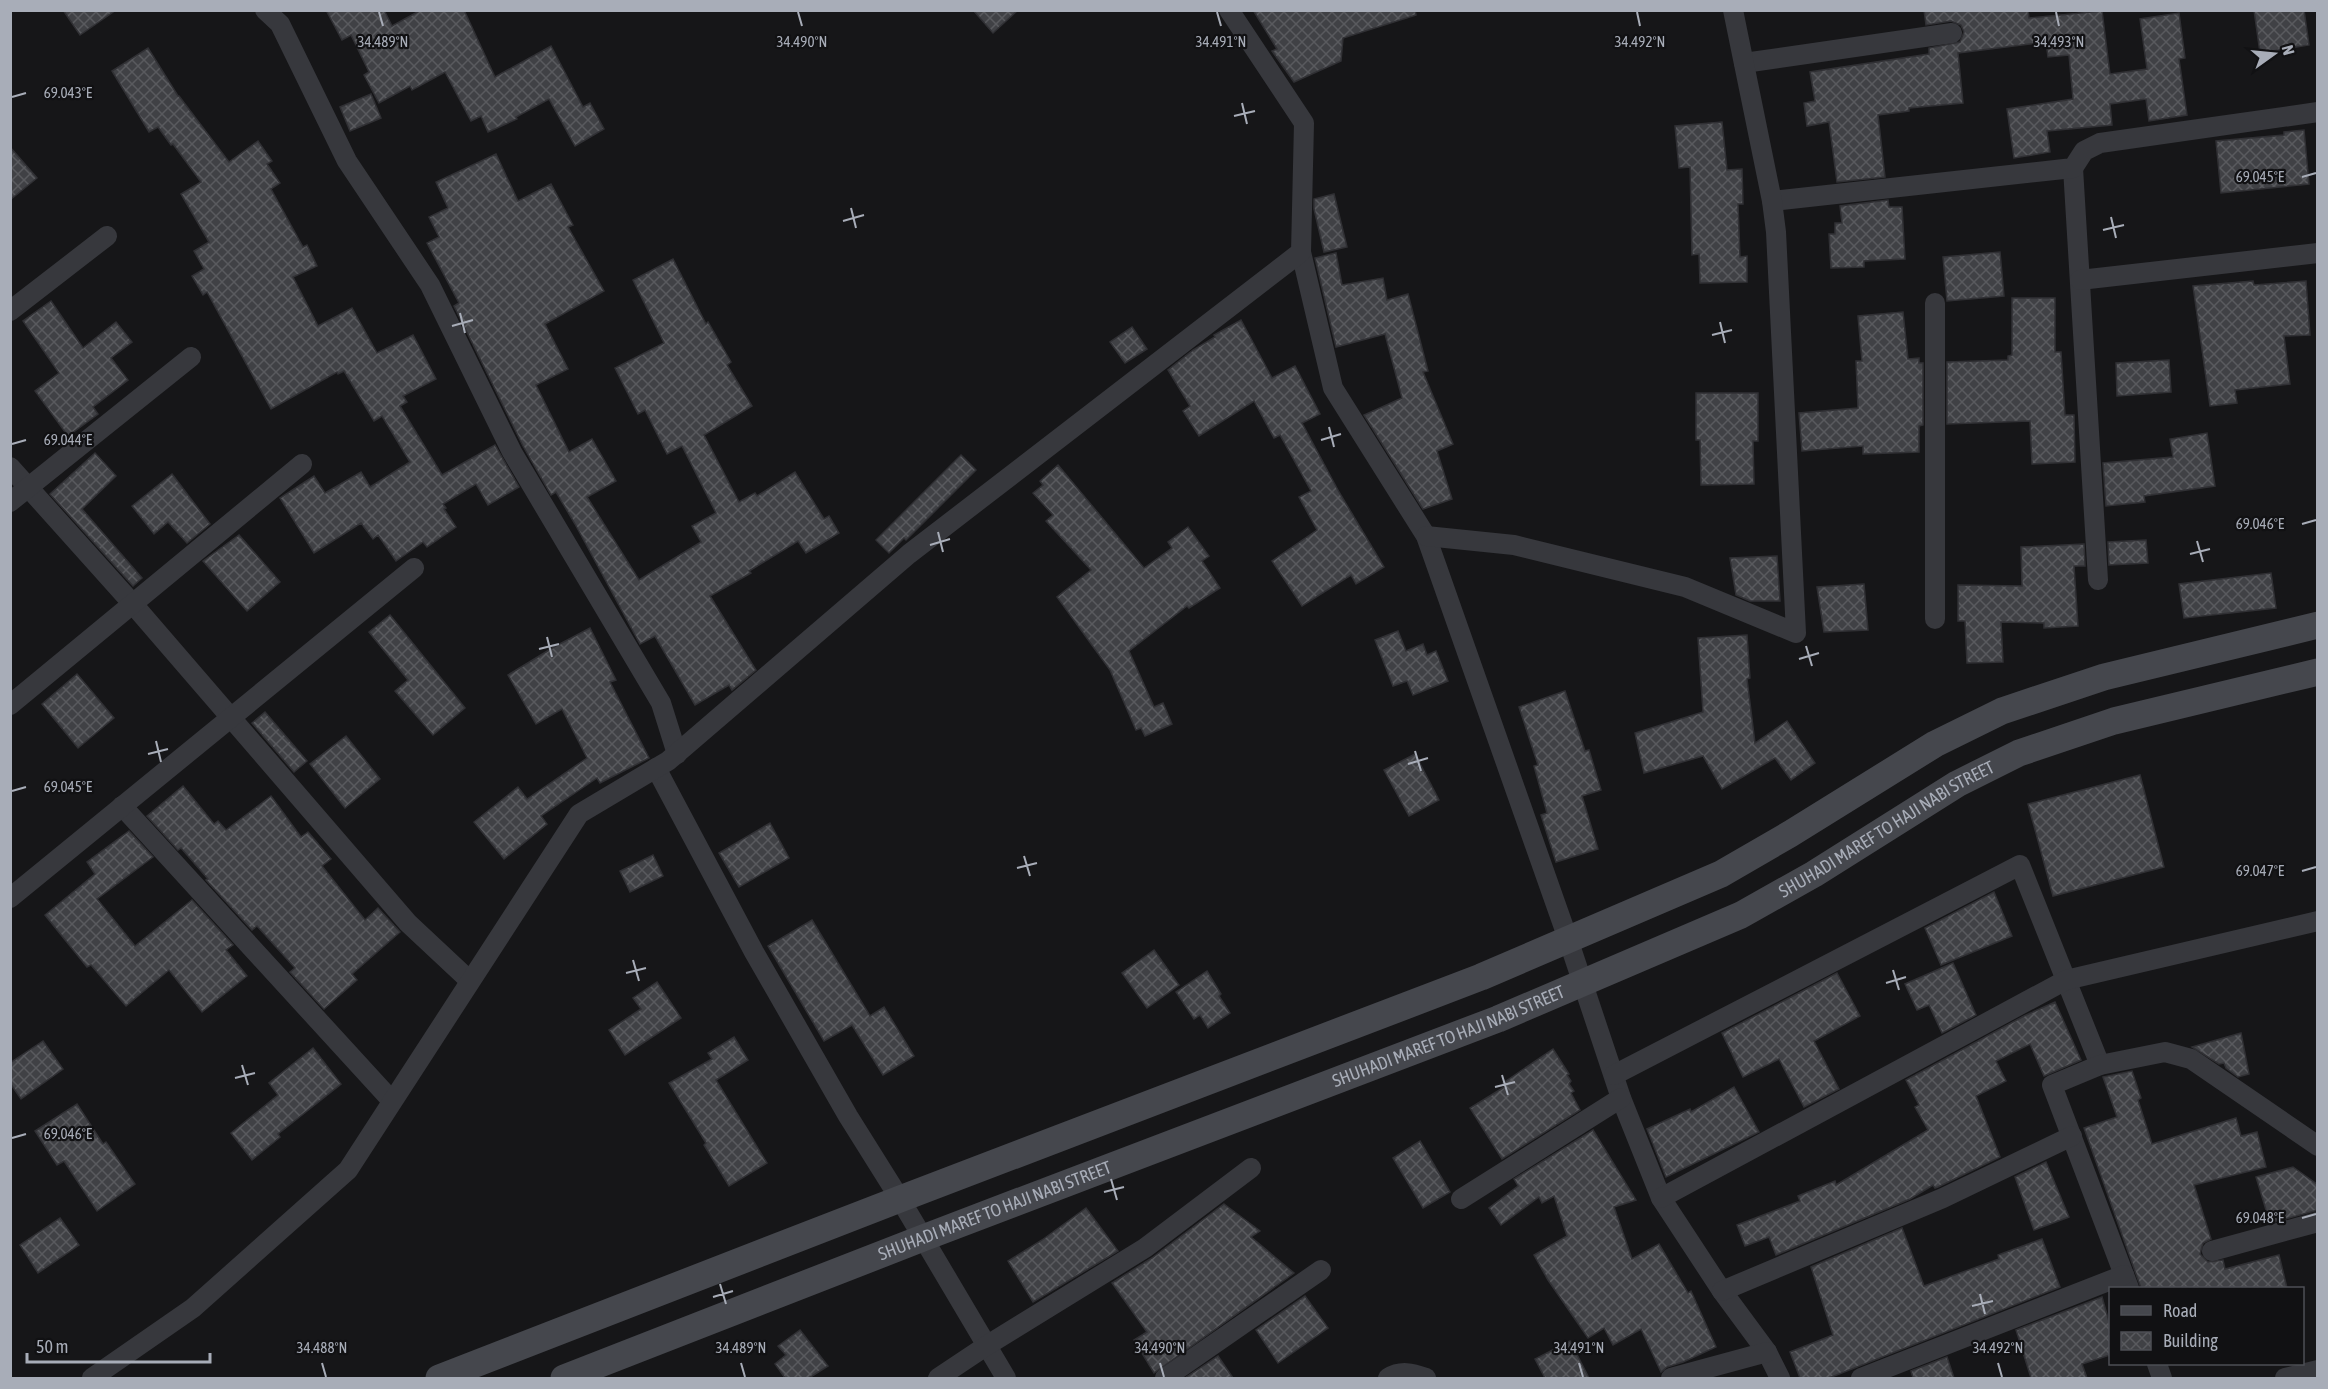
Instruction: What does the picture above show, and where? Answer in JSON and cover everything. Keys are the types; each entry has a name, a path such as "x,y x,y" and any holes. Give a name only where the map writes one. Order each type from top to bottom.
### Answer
{"main road":[{"path":"439,1378 1481,977 1721,874 1935,744 2002,711 2104,677 2318,625"},
{"name":"SHUHADI MAREF TO HAJI NABI STREET","path":"564,1378 923,1238 1498,1019 1583,983 1741,915 1814,873 1957,784 2019,753 2114,721 2318,672"}],"street":[{"path":"265,10 280,24 347,161 430,285 512,452 661,703 677,754"},
{"path":"1229,10 1304,123 1302,252 1333,388 1426,536 1568,939 1621,1098 1661,1198 1722,1290 1767,1352 1780,1378"},
{"path":"1426,536 1514,545 1685,587 1796,633 1776,232 1772,201 1733,10"},
{"path":"1744,63 1952,33"},
{"path":"2098,580 2073,168 2084,151 2100,143 2318,112"},
{"path":"1772,201 2073,168"},
{"path":"10,311 107,237"},
{"path":"92,1378 193,1308 348,1170 579,814 677,754 909,554 1302,252"},
{"path":"2080,280 2318,253"},
{"path":"1935,303 1935,619"},
{"path":"10,502 191,357"},
{"path":"10,705 302,464"},
{"path":"10,466 132,603 408,923 470,981"},
{"path":"10,898 414,568"},
{"path":"656,768 754,952 848,1116 900,1199 1005,1378"},
{"path":"122,806 392,1101"},
{"path":"1614,1075 2020,866 2100,1065"},
{"path":"1661,1198 2066,980 2318,921"},
{"path":"2127,1282 2052,1085 2100,1065 2165,1052 2191,1059 2318,1146"},
{"path":"1461,1199 1621,1098"},
{"path":"1722,1290 1943,1198 2072,1136"},
{"path":"938,1378 1145,1248 1251,1168"},
{"path":"2212,1251 2318,1222"},
{"path":"1165,1378 1321,1270"},
{"path":"1861,1378 2109,1288"},
{"path":"1671,1378 1767,1352"},
{"path":"2285,1378 2318,1370"},
{"path":"1388,1378 1400,1373 1411,1373 1426,1378"}],"building":[{"path":"63,10 116,10 80,35"},
{"path":"326,10 384,10 392,26 421,10 464,10 495,77 551,46 583,107 590,103 604,129 575,146 549,99 516,117 517,119 488,132 481,116 471,121 445,72 412,90 410,86 379,103 364,75 369,72 351,35 342,40"},
{"path":"973,10 1018,10 993,33"},
{"path":"1253,10 1415,10 1416,15 1343,38 1341,61 1294,82 1272,51 1277,49"},
{"path":"1924,10 2028,10 2029,18 2102,11 2110,74 2147,69 2140,19 2179,13 2185,58 2179,59 2187,115 2149,121 2146,99 2110,104 2112,125 2047,131 2050,152 2014,158 2007,109 2073,99 2069,55 2048,57 2046,42 1958,53 1963,103 1909,108 1909,111 1878,115 1885,177 1837,182 1829,122 1807,126 1804,103 1815,101 1810,72 1929,54 1929,48 1960,42 1964,32 1961,25 1951,21 1926,25"},
{"path":"2254,10 2304,10 2309,45 2260,53"},
{"path":"148,48 178,96 229,162 258,141 272,161 267,164 280,183 271,189 303,247 307,245 317,266 293,277 318,326 352,308 377,353 413,335 436,379 403,396 407,402 400,406 442,475 495,445 519,487 488,505 476,484 443,504 456,527 427,547 423,542 396,561 378,535 373,539 361,523 314,553 280,498 314,476 325,493 361,472 370,487 410,462 382,416 374,421 344,371 338,374 337,372 271,409 207,292 203,295 192,276 204,269 194,251 209,242 181,194 201,182 158,127 149,132 112,71"},
{"path":"371,94 381,118 350,131 340,107"},
{"path":"1722,122 1727,170 1742,169 1743,204 1738,204 1740,257 1747,256 1747,282 1700,283 1699,254 1692,255 1690,167 1679,168 1675,126"},
{"path":"2304,130 2309,184 2221,193 2216,141 2284,135 2284,132"},
{"path":"10,147 37,178 10,200"},
{"path":"496,154 518,201 551,184 573,225 568,227 604,291 545,324 568,369 536,385 569,452 592,439 616,481 587,497 639,580 701,542 692,526 716,513 682,446 667,454 645,410 638,414 615,368 664,343 633,280 673,259 706,324 708,322 731,362 727,365 752,406 704,435 739,502 755,493 757,496 795,472 824,519 829,516 839,533 806,553 798,541 749,571 751,573 710,596 756,670 732,690 729,685 695,705 655,636 640,644 556,492 551,495 523,446 454,306 459,303 427,243 439,237 429,217 448,208 436,182"},
{"path":"1334,194 1347,247 1324,252 1314,209 1314,199"},
{"path":"1888,200 1889,207 1902,207 1905,259 1864,261 1864,267 1831,268 1829,234 1835,234 1835,223 1842,223 1840,206"},
{"path":"2000,252 2004,296 1947,301 1943,257"},
{"path":"1336,253 1342,285 1383,278 1387,300 1408,294 1428,371 1423,372 1453,444 1437,451 1452,499 1423,509 1364,415 1402,398 1385,334 1336,347 1315,258"},
{"path":"2253,281 2254,285 2306,281 2310,335 2284,336 2290,384 2235,390 2237,403 2210,406 2193,286"},
{"path":"2012,298 2055,298 2055,352 2061,352 2065,415 2074,415 2075,462 2032,464 2030,421 1947,424 1947,362 2008,360 2008,356 2012,355"},
{"path":"51,301 83,348 116,322 132,342 111,358 128,380 93,407 98,414 68,436 35,391 59,373 23,321"},
{"path":"1903,312 1908,359 1919,358 1919,363 1923,363 1923,425 1919,426 1919,452 1863,454 1863,446 1802,451 1799,413 1858,408 1856,361 1862,361 1858,316"},
{"path":"1241,320 1272,378 1295,366 1320,414 1302,423 1339,492 1384,567 1356,584 1351,575 1302,606 1272,561 1317,530 1299,497 1311,491 1280,435 1274,438 1254,401 1199,436 1183,411 1190,406 1168,370 1193,350 1215,337 1214,335"},
{"path":"1132,327 1147,349 1125,363 1110,342"},
{"path":"2169,360 2171,392 2117,396 2116,363"},
{"path":"1696,393 1758,393 1758,441 1753,441 1754,484 1701,485 1700,440 1696,440"},
{"path":"2207,433 2215,486 2144,496 2145,502 2106,506 2103,463 2173,457 2170,439"},
{"path":"95,453 116,476 82,509 142,578 133,586 50,494"},
{"path":"961,455 976,470 906,540 904,538 889,553 876,540"},
{"path":"1058,465 1144,568 1172,548 1168,542 1188,527 1209,556 1202,561 1220,588 1189,608 1187,606 1129,651 1154,707 1163,703 1172,724 1145,736 1141,728 1136,730 1110,670 1057,597 1091,570 1046,521 1053,515 1033,493 1043,485 1040,481"},
{"path":"172,474 210,524 187,543 168,522 154,534 132,506"},
{"path":"239,535 280,582 247,611 203,561"},
{"path":"2146,540 2148,563 2109,565 2108,542"},
{"path":"2084,544 2085,566 2074,566 2078,626 2044,628 2044,623 2001,622 2003,662 1967,663 1965,621 1958,621 1958,585 2022,586 2021,547"},
{"path":"1777,556 1780,601 1750,601 1736,595 1730,558"},
{"path":"2271,573 2276,608 2184,618 2179,584"},
{"path":"1864,584 1868,630 1824,632 1817,587"},
{"path":"390,615 465,708 433,735 395,691 408,680 369,632"},
{"path":"590,628 616,680 610,682 649,758 600,783 597,778 541,816 547,824 504,859 474,822 518,787 527,799 587,758 562,709 536,724 508,675"},
{"path":"1398,631 1406,651 1423,644 1427,655 1436,651 1448,681 1413,695 1407,681 1393,686 1375,640"},
{"path":"1747,635 1750,678 1747,679 1755,743 1787,721 1815,763 1791,780 1775,758 1722,789 1703,756 1644,773 1635,733 1703,712 1698,638"},
{"path":"77,674 114,718 78,748 42,704"},
{"path":"1565,691 1585,751 1589,750 1601,790 1582,796 1598,849 1556,862 1541,815 1547,813 1534,766 1538,765 1519,707"},
{"path":"265,712 307,761 294,772 252,723"},
{"path":"346,736 380,779 345,808 310,764"},
{"path":"1415,754 1439,800 1409,816 1384,770"},
{"path":"2140,775 2164,867 2053,896 2028,804"},
{"path":"183,786 214,824 218,821 226,830 271,796 301,837 308,832 331,859 322,866 365,920 378,908 400,932 352,974 357,980 324,1009 290,972 295,968 257,926 252,930 206,880 208,879 181,848 178,850 147,816"},
{"path":"770,823 789,858 739,887 719,853"},
{"path":"129,831 153,857 97,899 135,946 192,900 233,945 226,950 247,976 202,1012 169,970 126,1006 91,965 87,967 45,915 95,874 87,862"},
{"path":"653,855 663,876 630,892 620,871"},
{"path":"1994,892 2012,936 1941,965 1925,928"},
{"path":"812,920 870,1016 884,1007 914,1056 883,1075 852,1025 824,1041 768,946"},
{"path":"1154,950 1179,985 1147,1008 1122,973"},
{"path":"1953,963 1976,1015 1942,1033 1929,1005 1917,1010 1905,984"},
{"path":"1207,971 1230,1013 1208,1028 1200,1015 1194,1019 1176,992"},
{"path":"1837,973 1860,1016 1814,1041 1839,1089 1804,1107 1779,1059 1743,1077 1722,1033"},
{"path":"657,982 681,1018 625,1055 609,1030 641,1009 633,998"},
{"path":"2055,1002 2081,1060 2044,1076 2030,1044 1996,1061 2006,1081 1976,1096 2000,1157 1938,1187 1935,1188 1933,1185 1910,1199 1776,1255 1769,1237 1745,1246 1737,1225 1800,1201 1798,1196 1835,1181 1836,1185 1928,1130 1915,1107 1919,1105 1906,1080 2024,1016"},
{"path":"2241,1033 2249,1074 2238,1077 2226,1068 2224,1063 2219,1064 2192,1047"},
{"path":"734,1037 748,1060 716,1080 767,1163 729,1186 669,1083 712,1059 708,1053"},
{"path":"43,1041 63,1069 21,1099 10,1083 10,1063"},
{"path":"313,1048 341,1084 278,1134 280,1137 252,1160 231,1133 278,1095 269,1083"},
{"path":"1553,1049 1569,1074 1567,1075 1571,1081 1569,1084 1574,1091 1571,1093 1580,1110 1502,1159 1470,1108 1506,1086 1503,1083"},
{"path":"2132,1071 2141,1098 2138,1100 2152,1144 2236,1118 2241,1136 2257,1132 2266,1167 2194,1185 2211,1239 2203,1243 2200,1254 2208,1262 2223,1260 2225,1269 2279,1255 2287,1287 2141,1287 2084,1128 2117,1117 2103,1077"},
{"path":"1734,1087 1759,1132 1666,1177 1647,1129 1690,1109 1691,1112"},
{"path":"77,1104 103,1144 106,1142 135,1184 97,1211 64,1161 57,1165 35,1131"},
{"path":"1593,1130 1636,1200 1614,1207 1632,1259 1659,1244 1688,1293 1691,1291 1716,1347 1667,1367 1661,1372 1641,1329 1613,1345 1604,1328 1588,1338 1548,1280 1534,1255 1567,1236 1554,1196 1542,1203 1539,1197 1501,1225 1489,1208 1518,1186 1514,1179"},
{"path":"1420,1141 1450,1192 1423,1208 1393,1158"},
{"path":"2046,1162 2069,1217 2034,1230 2015,1177"},
{"path":"2293,1167 2318,1185 2318,1210 2270,1223 2256,1177"},
{"path":"1224,1204 1260,1231 1251,1237 1294,1273 1154,1373 1134,1340 1147,1332 1112,1283 1152,1258"},
{"path":"1086,1208 1118,1251 1033,1302 1008,1261"},
{"path":"60,1218 79,1245 38,1273 20,1245"},
{"path":"1902,1228 1924,1286 1999,1259 1998,1255 2042,1239 2060,1287 1829,1378 1800,1378 1790,1352 1833,1335 1811,1267"},
{"path":"1305,1296 1328,1328 1278,1363 1256,1330"},
{"path":"2102,1297 2109,1322 2109,1355 2082,1364 2087,1378 2031,1378 2016,1330"},
{"path":"800,1330 828,1366 809,1378 785,1378 775,1364 786,1355 778,1346"},
{"path":"1570,1341 1589,1378 1545,1378 1535,1359"},
{"path":"1218,1356 1233,1378 1185,1378"},
{"path":"1947,1357 1954,1378 1913,1378 1911,1371"}]}
